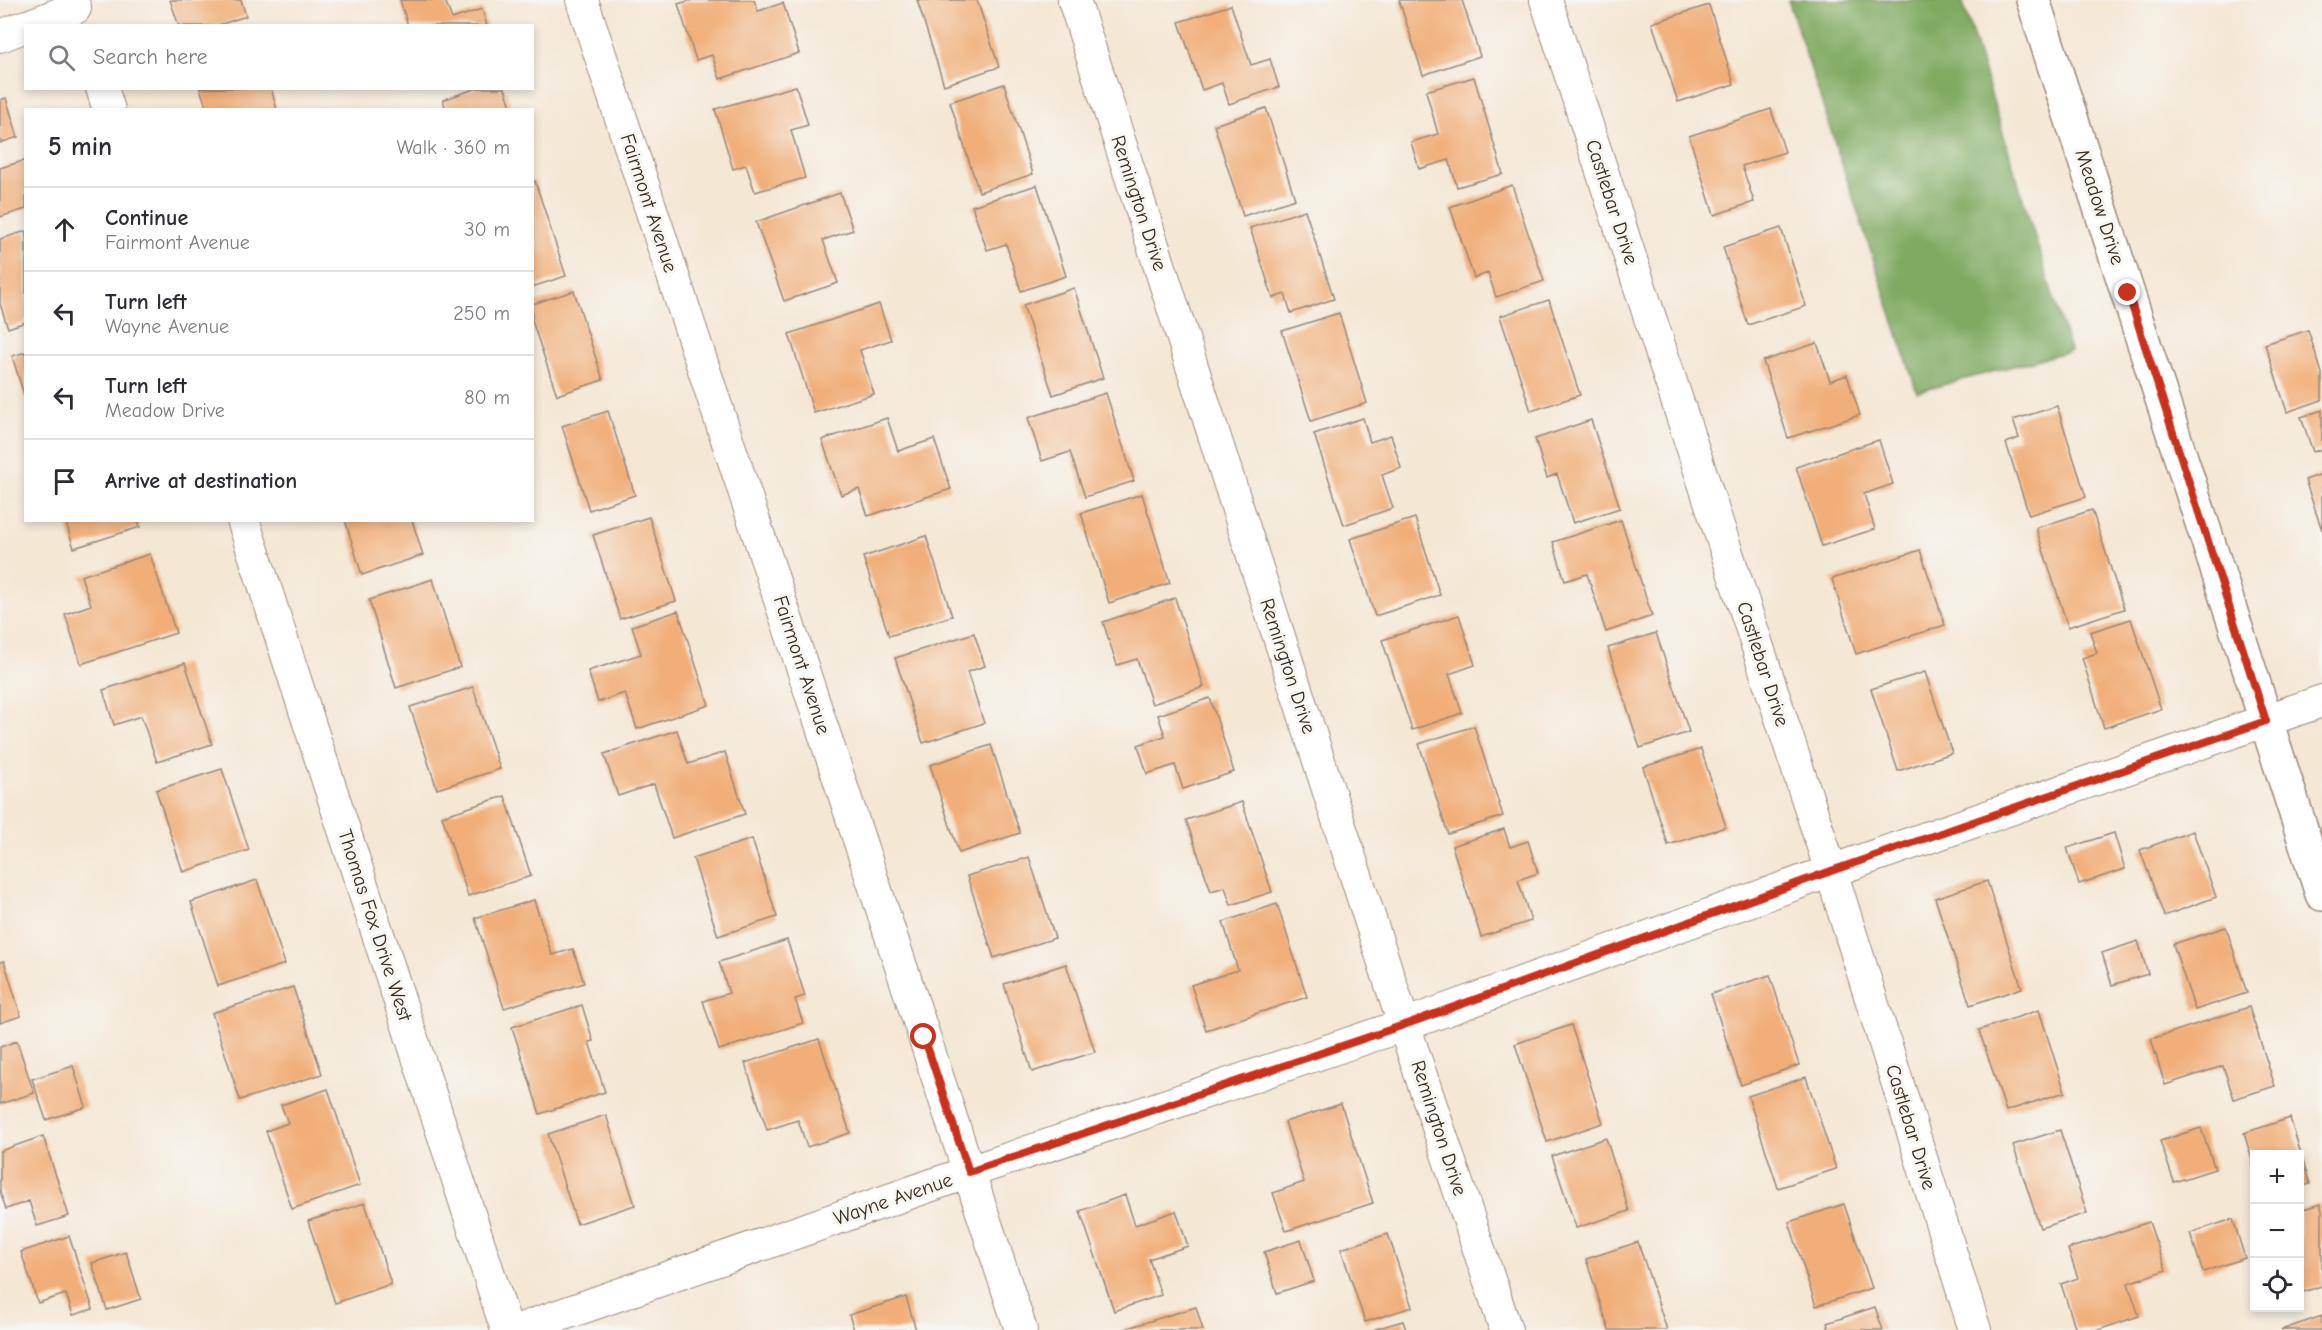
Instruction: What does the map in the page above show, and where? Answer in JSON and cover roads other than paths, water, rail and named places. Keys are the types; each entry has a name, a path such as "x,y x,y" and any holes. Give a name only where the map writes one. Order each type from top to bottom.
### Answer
{"street":[{"name":"Fairmont Avenue","path":"582,0 1021,1330"},
{"name":"Remington Drive","path":"1074,0 1404,1025 1506,1330"},
{"name":"Castlebar Drive","path":"1546,0 1831,871 1975,1330"},
{"name":"Meadow Drive","path":"2033,0 2322,894"},
{"path":"34,24 76,11"},
{"path":"0,36 24,27"},
{"path":"103,90 108,108"},
{"name":"Thomas Fox Drive West","path":"244,522 507,1330"},
{"name":"Wayne Avenue","path":"518,1330 969,1172 1404,1025 1831,871 2322,701"}]}
